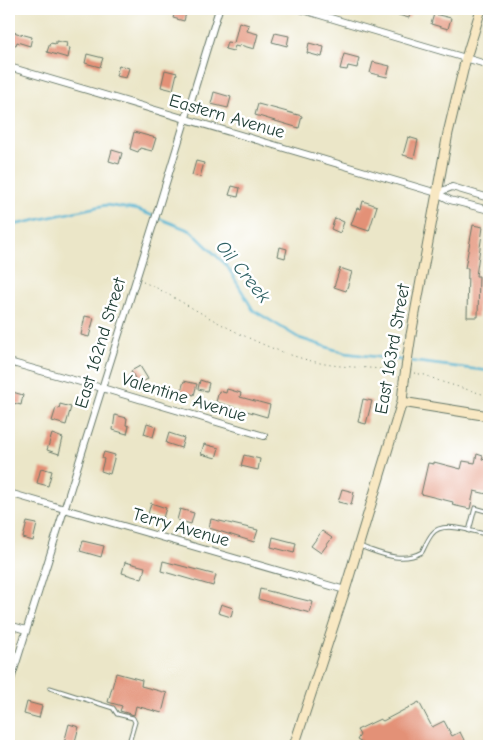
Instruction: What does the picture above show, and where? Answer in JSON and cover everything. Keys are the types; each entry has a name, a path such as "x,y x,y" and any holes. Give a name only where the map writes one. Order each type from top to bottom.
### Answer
{"street":[{"name":"East 162nd Street","path":"9,686 219,9"},
{"path":"300,9 489,65"},
{"name":"East 163rd Street","path":"294,746 346,590 402,402 411,336 448,133 466,58 481,9"},
{"name":"Eastern Avenue","path":"9,67 437,193 450,200 489,210"},
{"name":"Eastern Avenue","path":"437,193 452,187 489,198"},
{"name":"Valentine Avenue","path":"9,362 264,436"},
{"path":"402,402 489,416"},
{"name":"Terry Avenue","path":"9,493 346,590"},
{"path":"9,625 26,630"}],"lane":[{"path":"469,531 475,508 489,512"},
{"path":"359,546 396,558 404,558 422,552 431,534 436,529 444,526 489,535"},
{"path":"50,688 113,708 117,714 133,718 135,722 128,746"}],"path":[{"path":"141,281 229,328 296,356 326,364 399,371"},
{"path":"406,377 425,375 489,396"}],"building":[{"path":"176,9 187,9 184,21 173,18"},
{"path":"384,9 411,9 409,18 384,11"},
{"path":"434,14 451,18 448,29 431,24"},
{"path":"239,22 249,25 247,31 258,34 254,49 240,45 239,47 235,46 233,51 225,49 227,42 234,43"},
{"path":"13,32 32,37 30,46 17,42 16,45 10,44"},
{"path":"275,33 289,36 287,46 272,42"},
{"path":"56,41 67,43 66,47 70,48 68,58 47,52 50,43 56,44"},
{"path":"309,43 324,47 322,57 307,53"},
{"path":"87,54 103,58 100,67 85,63"},
{"path":"344,54 359,58 357,68 348,66 347,70 340,69"},
{"path":"373,62 390,66 387,77 370,73"},
{"path":"119,65 129,68 126,78 116,76"},
{"path":"165,70 177,73 173,90 161,87"},
{"path":"214,92 231,97 228,108 211,104"},
{"path":"258,104 302,116 299,128 255,115"},
{"path":"134,132 156,138 152,151 140,148 138,152 130,149"},
{"path":"408,137 418,140 414,158 403,155"},
{"path":"112,150 122,153 119,164 109,161"},
{"path":"196,161 204,163 200,177 192,175"},
{"path":"232,186 240,188 238,197 229,195"},
{"path":"363,201 377,206 369,231 351,225 357,208 361,209"},
{"path":"335,218 344,222 340,233 331,229"},
{"path":"473,225 483,227 476,276 479,276 478,317 467,317 468,268 465,268"},
{"path":"280,247 287,249 285,258 278,256"},
{"path":"340,268 352,272 346,291 334,287"},
{"path":"85,316 94,318 89,337 81,335"},
{"path":"140,366 148,379 138,384 131,371"},
{"path":"200,380 209,383 207,391 198,389"},
{"path":"184,381 197,384 194,395 181,391"},
{"path":"227,389 241,393 240,397 270,405 267,417 216,402 219,391 226,393"},
{"path":"9,391 23,395 21,405 9,402"},
{"path":"363,399 372,401 366,424 358,422"},
{"path":"60,404 71,407 66,425 52,421 56,408 59,409"},
{"path":"115,415 127,418 126,425 129,426 127,434 113,430"},
{"path":"147,423 156,426 153,437 144,434"},
{"path":"169,433 184,438 181,448 166,443"},
{"path":"52,434 63,438 59,454 47,450"},
{"path":"204,444 219,448 216,458 201,454"},
{"path":"104,452 115,455 110,474 101,471"},
{"path":"477,454 483,456 482,459 489,461 489,490 487,494 474,491 470,509 452,505 453,502 421,494 428,463 434,464 434,462 461,469 463,461 475,463"},
{"path":"244,455 260,459 258,470 241,466"},
{"path":"41,468 52,471 48,486 37,483"},
{"path":"342,489 354,492 351,505 338,502"},
{"path":"151,503 166,508 163,518 148,514"},
{"path":"180,509 194,513 191,524 177,520"},
{"path":"211,519 258,530 254,542 209,528"},
{"path":"27,522 37,524 33,541 23,538"},
{"path":"322,531 332,538 321,553 311,546"},
{"path":"273,537 296,543 294,553 271,547"},
{"path":"83,541 104,546 101,557 80,551"},
{"path":"163,561 216,575 213,586 161,571"},
{"path":"125,562 145,567 142,579 122,573"},
{"path":"260,589 313,602 310,613 258,599"},
{"path":"221,604 233,608 231,617 218,613"},
{"path":"116,673 142,680 141,686 167,693 162,713 136,706 134,715 120,711 122,706 108,702"},
{"path":"27,702 42,706 39,718 24,714"},
{"path":"419,702 432,727 444,721 452,736 460,732 467,746 368,746 357,740 360,735 357,730 380,719 383,721"},
{"path":"69,724 79,727 74,745 64,743"}],"waterway":[{"name":"Oil Creek","path":"9,226 106,205 138,210 191,231 227,266 253,310 299,338 345,353 489,371"}]}
